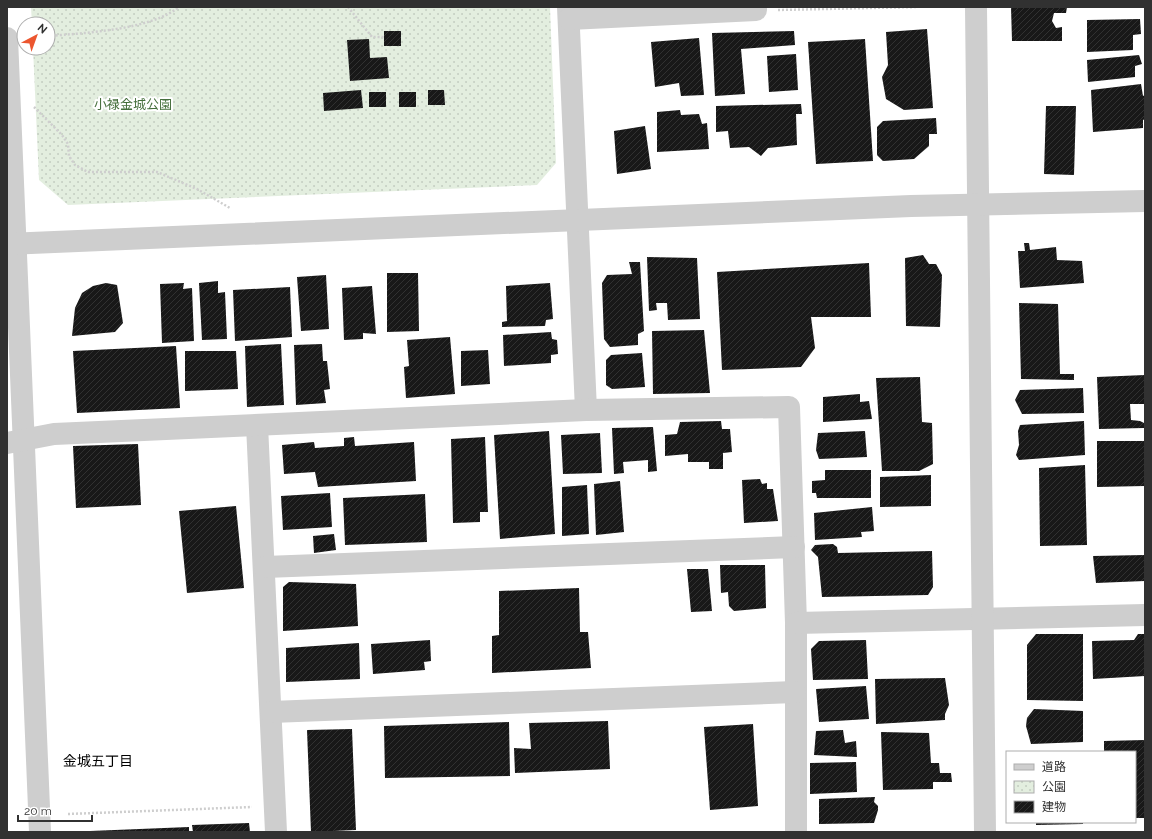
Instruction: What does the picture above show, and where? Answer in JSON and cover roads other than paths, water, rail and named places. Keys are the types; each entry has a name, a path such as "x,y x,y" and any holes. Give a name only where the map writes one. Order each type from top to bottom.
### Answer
{"street":[{"path":"976,7 985,832"},
{"path":"586,410 569,13 756,9"},
{"path":"7,38 15,442 40,832"},
{"path":"12,244 578,220 978,205 1145,201"},
{"path":"15,442 54,434 586,410 790,407 796,624 796,832"},
{"path":"258,425 276,832"},
{"path":"265,567 794,547"},
{"path":"796,624 982,618 1145,615"},
{"path":"271,712 795,692"}],"district":[{"name":"金城五丁目","path":"98,761"}],"park label":[{"name":"小禄金城公園","path":"133,104"}]}
